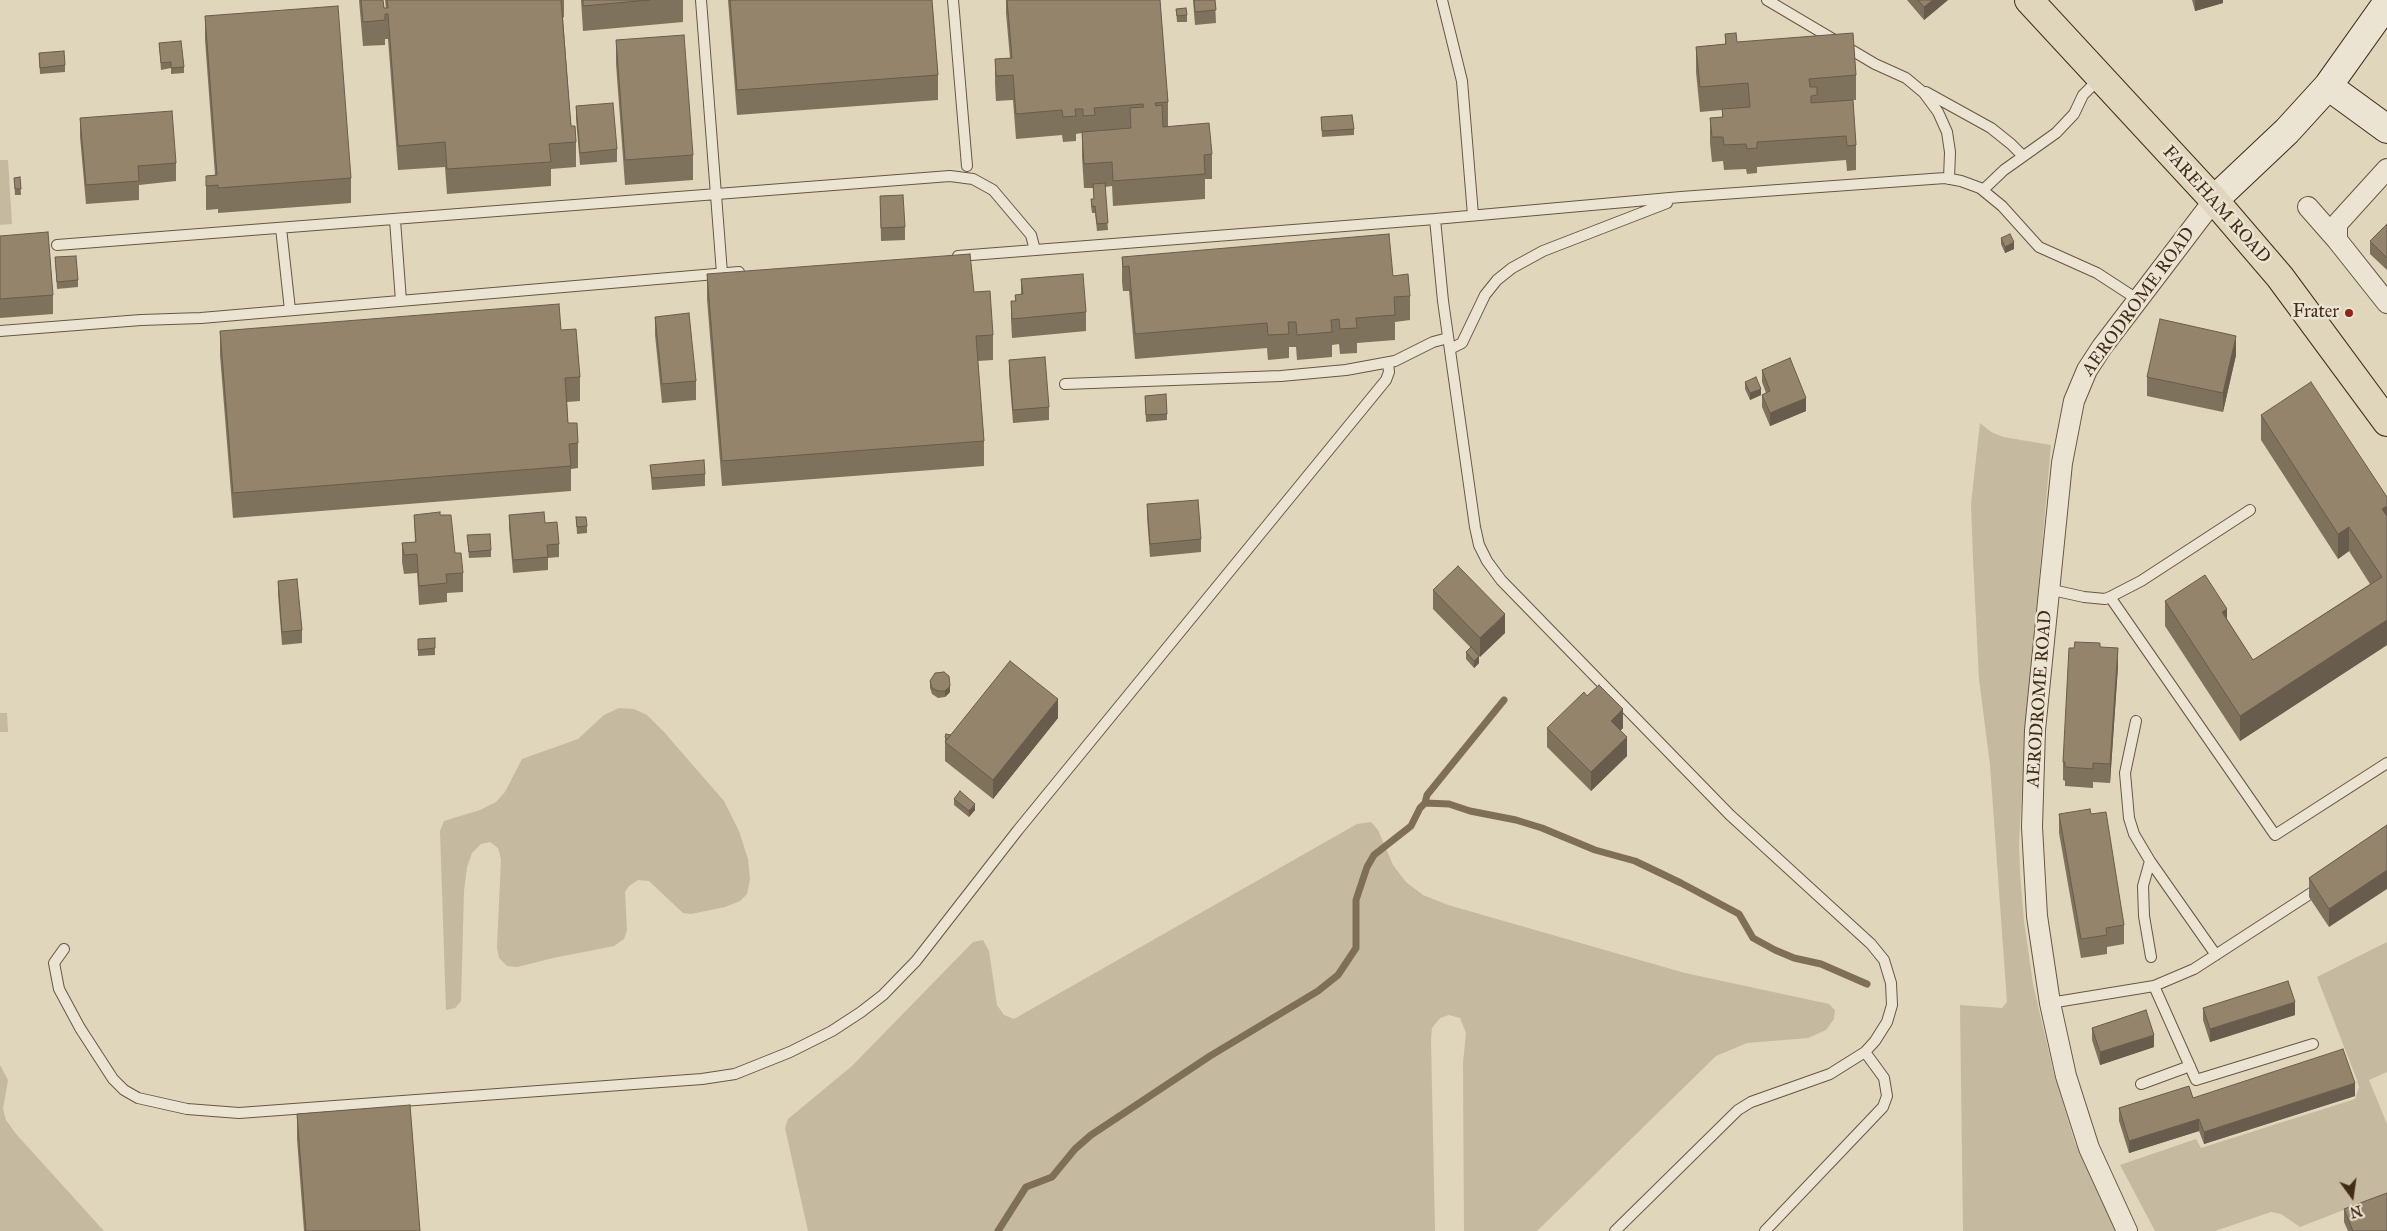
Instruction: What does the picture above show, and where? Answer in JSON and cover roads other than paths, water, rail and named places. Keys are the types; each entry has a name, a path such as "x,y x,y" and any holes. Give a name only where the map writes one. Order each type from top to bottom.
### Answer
{"main road":[{"name":"FAREHAM ROAD","path":"2029,0 2214,200 2280,277 2387,422"}],"street":[{"path":"2214,200 2287,131 2328,86 2387,3"},
{"path":"2328,86 2387,129"},
{"path":"2337,240 2337,224 2387,169"},
{"name":"AERODROME ROAD","path":"2126,1231 2089,1148 2066,1076 2050,1003 2036,916 2032,827 2034,730 2063,456 2072,408 2088,370 2137,298 2214,200"},
{"path":"2308,207 2387,303"}],"lane":[{"path":"701,0 722,273"},
{"path":"953,0 967,166"},
{"path":"1442,0 1462,81 1473,215"},
{"path":"1767,0 1875,64 1906,78 1918,88 1934,106 1947,132 1950,152 1948,179"},
{"path":"1983,190 1996,176 2022,156 2056,134 2074,114 2083,95 2100,78"},
{"path":"1918,88 1991,128 2011,144 2022,156"},
{"path":"57,245 938,176 960,177 982,182 993,190 1031,235 1035,250"},
{"path":"946,257 1435,219 1687,197 1911,180 1948,179 1961,181 1983,190 2002,206 2039,247 2097,273 2137,298"},
{"path":"1450,349 1462,343 1478,307 1493,284 1518,264 1543,251 1647,210 1687,197"},
{"path":"1435,219 1448,338 1475,528 1479,545 1487,561 1501,580 1730,815 1876,948 1884,960 1890,976 1892,1005 1879,1035 1865,1052 1830,1074 1752,1102 1738,1110 1614,1231"},
{"path":"395,220 401,301"},
{"path":"281,228 290,310"},
{"path":"0,331 290,310 751,271"},
{"path":"1065,384 1281,376 1346,370 1388,363 1433,342 1448,338"},
{"path":"64,948 54,963 59,988 80,1028 113,1078 124,1090 138,1098 187,1109 239,1113 702,1079 735,1074 790,1052 832,1031 862,1012 883,995 916,961 1018,830 1386,380 1389,372 1388,363"},
{"path":"2048,589 2084,597 2105,599 2141,581 2250,510"},
{"path":"2110,597 2276,835 2387,764"},
{"path":"2136,721 2125,773 2129,818 2134,834 2150,862 2216,955"},
{"path":"2150,862 2143,886 2144,916 2151,957"},
{"path":"2050,1003 2154,986 2194,969 2292,908 2332,880"},
{"path":"2154,986 2196,1080 2313,1044"},
{"path":"1765,1231 1883,1107 1887,1096 1886,1084 1881,1072 1865,1052"},
{"path":"2141,1084 2190,1066"}],"waterway":[{"path":"998,1231 1026,1187 1052,1177 1075,1149 1091,1135 1210,1056 1318,991 1338,975 1356,948 1356,900 1367,867 1374,855 1411,826 1420,808 1425,803 1427,795 1504,700"},
{"path":"1425,803 1449,804 1470,811 1516,820 1542,828 1595,850 1635,861 1739,914 1753,938 1775,950 1794,958 1821,964 1867,984"}],"place":[{"name":"Frater","path":"2349,313"}]}
